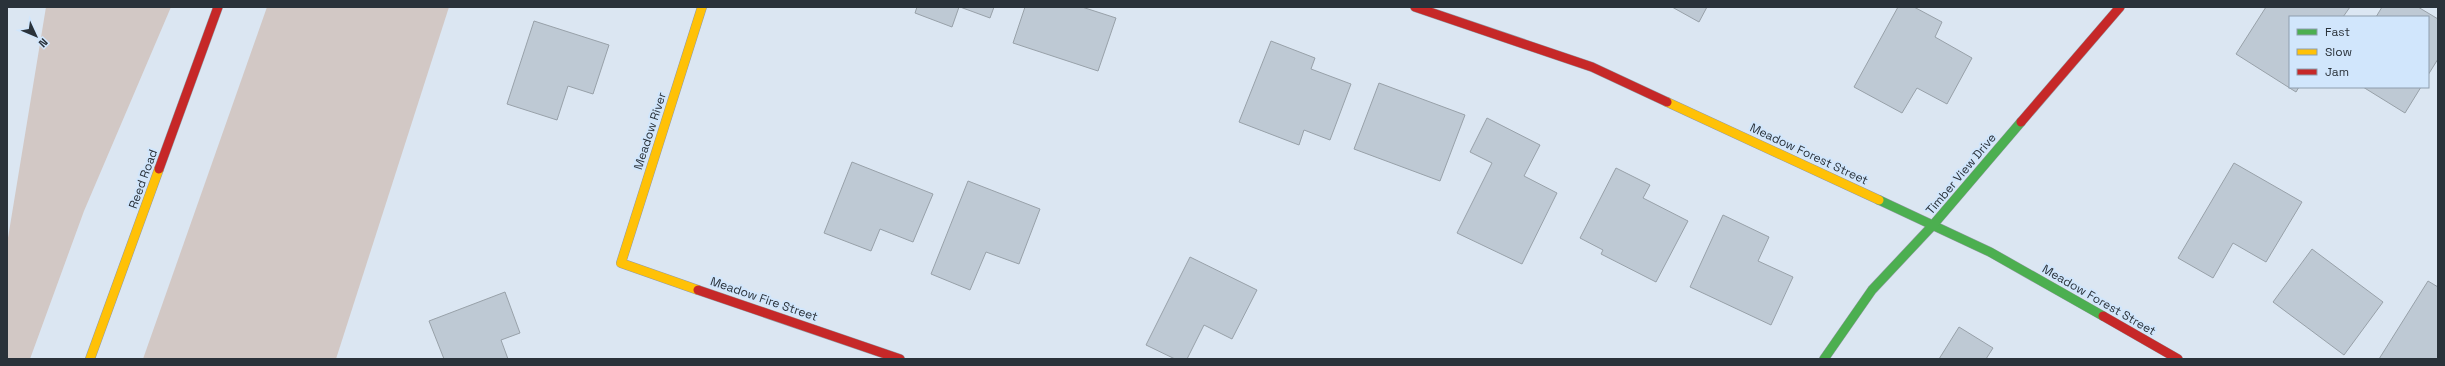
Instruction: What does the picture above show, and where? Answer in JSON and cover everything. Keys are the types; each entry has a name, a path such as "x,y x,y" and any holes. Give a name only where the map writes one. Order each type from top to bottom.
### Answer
{"street":[{"name":"Reed Road","path":"90,359 218,7"},
{"name":"Meadow River","path":"621,263 702,7"},
{"name":"Meadow Forest Street","path":"1415,7 1592,67 1933,224 1990,252 2178,359"},
{"name":"Timber View Drive","path":"1824,359 1872,290 1933,224 2120,7"},
{"name":"Meadow Fire Street","path":"621,263 900,359"}],"shaded area":[{"path":"46,7 171,7 84,211 30,359 7,359 7,244"},
{"path":"267,7 449,7 336,359 143,359"}],"building":[{"path":"917,7 959,7 952,27 915,13"},
{"path":"960,7 994,7 990,18"},
{"path":"1025,7 1082,7 1116,18 1098,71 1013,43"},
{"path":"1672,7 1707,7 1699,22"},
{"path":"1898,7 1914,7 1942,22 1935,37 1972,58 1947,104 1917,88 1902,113 1854,87"},
{"path":"2266,7 2350,7 2344,16 2289,16 2289,88 2236,54"},
{"path":"2382,7 2418,7 2438,19 2438,59 2429,73 2429,16 2377,16"},
{"path":"534,21 609,45 593,94 568,86 557,120 507,104"},
{"path":"1271,41 1315,58 1311,69 1351,84 1330,140 1304,130 1299,145 1239,122"},
{"path":"1379,83 1465,115 1440,181 1354,149"},
{"path":"2290,88 2298,88 2296,92"},
{"path":"2365,88 2420,88 2405,113"},
{"path":"1487,118 1540,145 1524,176 1557,193 1522,264 1457,233 1492,163 1470,152"},
{"path":"852,162 933,194 913,242 880,229 871,251 824,233"},
{"path":"2234,163 2302,202 2266,262 2233,243 2213,278 2178,258"},
{"path":"1616,168 1650,185 1643,198 1688,221 1656,282 1601,254 1603,250 1580,238"},
{"path":"968,181 1040,209 1019,264 986,252 970,290 931,274"},
{"path":"1723,215 1769,237 1758,261 1793,277 1771,325 1690,287"},
{"path":"2312,249 2383,302 2344,355 2273,302"},
{"path":"1190,257 1257,290 1232,339 1204,325 1187,359 1175,359 1146,345"},
{"path":"2428,281 2438,287 2438,359 2379,359"},
{"path":"505,292 520,333 501,340 508,359 444,359 429,321"},
{"path":"1959,327 1993,348 1986,359 1939,359"}],"traffic: fast":[{"path":"1824,359 1872,290 1933,225 2021,122"},
{"path":"1879,200 1990,252 2103,316"}],"traffic: slow":[{"path":"698,290 621,263 702,7"},
{"path":"1667,102 1879,200"},
{"path":"90,359 159,169"}],"traffic: jam":[{"path":"159,169 218,7"},
{"path":"1415,7 1592,67 1667,102"},
{"path":"2021,122 2120,7"},
{"path":"698,290 900,359"},
{"path":"2103,316 2178,359"}]}
